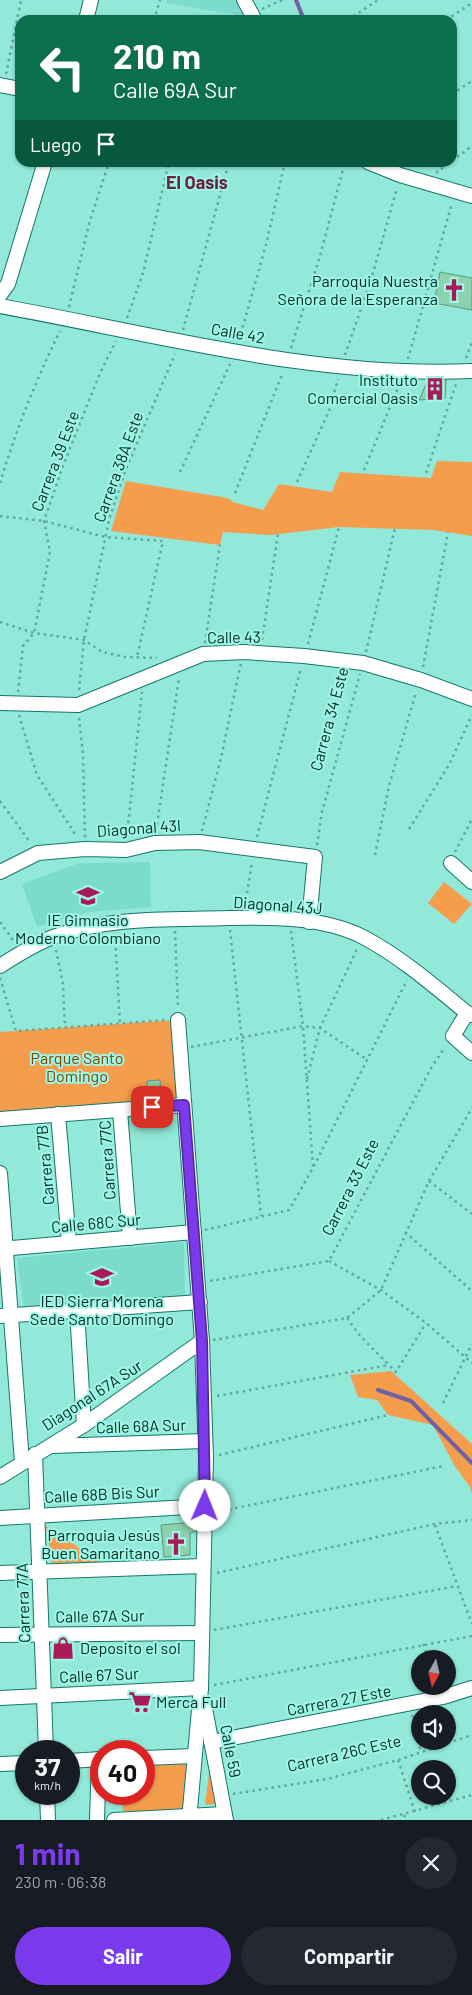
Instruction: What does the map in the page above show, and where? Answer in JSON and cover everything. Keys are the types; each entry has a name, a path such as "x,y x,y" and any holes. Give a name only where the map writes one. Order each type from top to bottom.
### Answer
{"street":[{"path":"87,15 91,0"},
{"path":"244,0 252,15"},
{"path":"2,85 15,88"},
{"path":"0,295 8,284 43,167"},
{"path":"380,167 400,175 472,196"},
{"name":"Calle 42","path":"0,306 181,340 341,367 404,371 466,371"},
{"name":"Calle 43","path":"0,703 78,705 203,654 244,652 304,656 363,663 421,680 472,699"},
{"name":"Diagonal 43I","path":"0,872 38,853 85,849 126,850 155,843 200,842 315,857"},
{"path":"309,922 315,857"},
{"path":"451,862 472,882"},
{"name":"Diagonal 43J","path":"0,966 22,952 53,937 114,922 174,918 244,917 309,922 363,937 413,970 469,1014"},
{"path":"469,1014 453,1036 472,1054"},
{"path":"178,1020 199,1283 206,1458 200,1633 201,1688 190,1818"},
{"path":"0,1118 184,1105"},
{"name":"Carrera 77C","path":"120,1110 130,1238"},
{"name":"Carrera 77B","path":"58,1114 69,1243"},
{"path":"0,1173 6,1315 22,1462"},
{"name":"Calle 68C Sur","path":"3,1248 194,1232"},
{"path":"6,1315 200,1302"},
{"path":"77,1310 84,1425"},
{"name":"Diagonal 67A Sur","path":"0,1477 47,1446 84,1425 202,1341"},
{"name":"Calle 68A Sur","path":"47,1446 205,1441"},
{"name":"Carrera 77A","path":"35,1454 46,1740"},
{"name":"Calle 68B Bis Sur","path":"0,1518 205,1510"},
{"path":"0,1573 39,1571 203,1571"},
{"name":"Calle 67A Sur","path":"0,1635 200,1633"},
{"name":"Calle 67 Sur","path":"0,1698 201,1688"},
{"name":"Calle 59","path":"201,1688 225,1817"},
{"name":"Carrera 27 Este","path":"211,1742 410,1704 472,1688"},
{"path":"155,1758 194,1756"},
{"path":"0,1764 15,1763"},
{"path":"47,1805 48,1820"},
{"path":"98,1805 98,1820"},
{"path":"114,1820 225,1817"}],"path":[{"path":"18,15 22,0"},
{"path":"156,15 160,0"},
{"path":"256,15 282,0"},
{"path":"356,15 378,0"},
{"path":"454,15 472,3"},
{"path":"2,85 15,30"},
{"path":"457,91 472,81"},
{"path":"457,157 472,146"},
{"name":"Carrera 39 Este","path":"85,849 37,775 31,761 16,703 24,646 34,633 50,552 44,521 62,466 100,373 134,304 168,167"},
{"name":"Carrera 38A Este","path":"85,849 83,755 78,705 84,640 105,537 124,474 181,340 228,167"},
{"path":"180,472 237,350 266,245 284,167"},
{"path":"235,493 288,359 320,256 343,167"},
{"path":"297,482 329,411 341,367 371,280 400,175"},
{"path":"364,470 404,371 455,192"},
{"path":"426,473 466,371 472,342"},
{"path":"0,516 44,521 105,537 162,541 137,657"},
{"path":"244,917 254,849 339,527"},
{"name":"Carrera 34 Este","path":"315,857 322,812 363,663 395,528"},
{"path":"375,855 389,786 406,721 421,680 448,532"},
{"path":"260,654 278,534"},
{"path":"203,654 220,545"},
{"path":"0,622 34,633 84,640 102,652 137,657 166,657"},
{"path":"200,842 221,758 244,652"},
{"path":"155,843 181,664"},
{"path":"126,850 144,679"},
{"path":"409,829 449,765 472,715"},
{"path":"0,801 38,853"},
{"path":"451,862 457,845 472,819"},
{"path":"0,977 16,1031 178,1020 174,918"},
{"path":"229,918 261,1216"},
{"path":"289,920 303,1026 313,1168"},
{"path":"0,922 22,952"},
{"path":"114,922 120,1024"},
{"path":"53,937 63,984 65,1027"},
{"path":"306,1082 320,1028 363,937"},
{"path":"194,1232 289,1210 313,1168 366,1059 413,970"},
{"path":"180,1049 303,1026 320,1028 366,1059"},
{"name":"Carrera 33 Este","path":"199,1283 270,1273 329,1261 431,1068 453,1036"},
{"path":"202,1341 347,1318 381,1290 429,1181 472,1108"},
{"path":"429,1181 472,1214"},
{"path":"406,1232 472,1291"},
{"path":"329,1261 381,1290 426,1323 472,1363"},
{"path":"347,1318 360,1336 396,1372 426,1323"},
{"path":"443,1403 472,1344"},
{"path":"203,1398 389,1365"},
{"path":"206,1458 388,1416"},
{"path":"205,1510 444,1466"},
{"path":"203,1571 435,1524 472,1520"},
{"path":"435,1524 472,1624"},
{"path":"200,1633 457,1586"},
{"path":"201,1688 472,1636"},
{"path":"423,1644 425,1650"},
{"path":"410,1704 422,1752"},
{"name":"Carrera 26C Este","path":"221,1796 327,1779 398,1760 472,1735"},
{"path":"398,1760 415,1812"},
{"path":"381,1820 472,1795"},
{"path":"404,1815 406,1820"}],"shaded area":[{"path":"167,0 236,0 244,15 238,15 166,3"},
{"name":"IE Gimnasio Moderno Colombiano","path":"150,862 151,907 88,912 37,927 22,884 79,863"},
{"name":"IED Sierra Morena Sede Santo Domingo","path":"184,1242 185,1296 24,1309 17,1258"}],"green space":[{"path":"437,461 472,462 472,536 433,530 339,527 270,535 223,532 220,545 111,531 126,481 228,498 233,502 263,510 279,484 332,492 340,472 431,478"},
{"path":"444,882 472,904 454,924 428,903"},
{"name":"Parque Santo Domingo","path":"175,1020 181,1101 0,1114 0,1032"},
{"path":"391,1371 472,1444 472,1494 470,1487 454,1465 433,1425 388,1415 377,1400 358,1397 350,1375"},
{"path":"46,1526 100,1562 52,1563"},
{"path":"155,1764 188,1764 182,1811 123,1811 123,1805 155,1805"},
{"path":"210,1765 216,1804 205,1805"}],"building":[{"name":"Parroquia Nuestra Señora de la Esperanza","path":"440,272 472,278 472,310 434,303"},
{"name":"Instituto Comercial Oasis","path":"428,380 446,380 445,398 419,400"},
{"path":"160,1080 161,1097 148,1098 147,1081"},
{"name":"Parroquia Jesús Buen Samaritano","path":"196,1522 197,1531 190,1533 190,1555 164,1557 161,1525"}],"waterway":[{"path":"296,0 302,15"},
{"path":"378,1390 411,1401 472,1463"}],"place":[{"name":"Parroquia Nuestra Señora de la Esperanza","path":"454,290"},
{"name":"Instituto Comercial Oasis","path":"435,389"},
{"name":"IE Gimnasio Moderno Colombiano","path":"88,896"},
{"name":"IED Sierra Morena Sede Santo Domingo","path":"102,1277"},
{"name":"Parroquia Jesús Buen Samaritano","path":"176,1544"},
{"name":"Deposito el sol","path":"63,1648"},
{"name":"Merca Full","path":"140,1702"}],"district":[{"name":"El Oasis","path":"197,183"}],"route":[{"path":"152,1107 184,1105 199,1283 206,1458 205,1506"}]}
